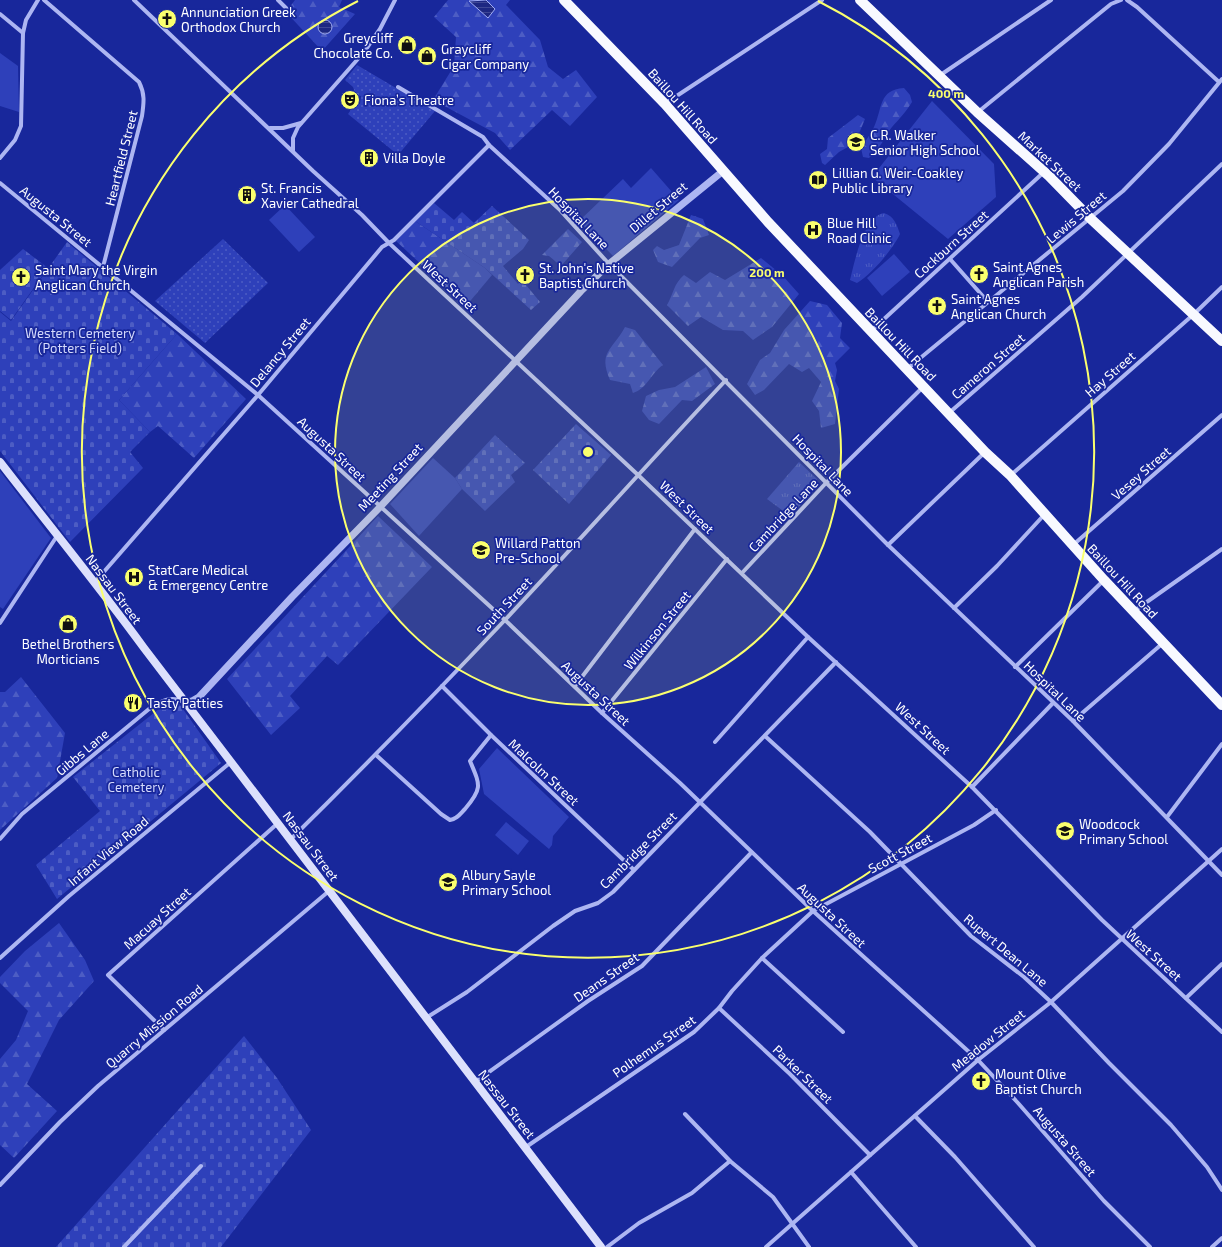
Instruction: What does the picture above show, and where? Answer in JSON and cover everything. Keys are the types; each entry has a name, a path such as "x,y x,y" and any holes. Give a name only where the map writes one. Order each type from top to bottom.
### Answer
{"main road":[{"name":"Baillou Hill Road","path":"564,0 665,104 768,222 985,452 1010,475 1133,612 1222,705"},
{"name":"Market Street","path":"860,0 977,112 1045,172 1091,219 1222,341"},
{"name":"Nassau Street","path":"0,462 57,536 95,582 601,1247"}],"street":[{"path":"0,158 15,140 21,126 23,33 26,20 38,0"},
{"name":"Heartfield Street","path":"44,0 139,82 144,91 145,99 142,116 103,267"},
{"name":"West Street","path":"134,0 362,215 389,243 516,360 808,637 972,787 1122,939 1222,1032"},
{"path":"278,0 287,9"},
{"path":"294,152 293,138 302,123 364,52 380,29 395,0"},
{"path":"665,104 822,0"},
{"path":"939,76 1051,0"},
{"path":"977,112 1111,4 1121,0"},
{"path":"1127,0 1138,7 1221,80"},
{"path":"0,14 23,33"},
{"name":"Lewis Street","path":"907,369 1091,219 1152,163 1170,144 1221,80"},
{"name":"Hospital Lane","path":"398,87 483,137 488,145 559,209 609,264 726,380 826,483 888,545 1073,721 1222,875"},
{"path":"270,128 283,128 302,123"},
{"name":"Delancy Street","path":"95,582 258,395 378,252 389,243 488,145"},
{"name":"Cameron Street","path":"949,413 1129,253 1222,164"},
{"name":"Dillet Street","path":"609,264 723,171"},
{"name":"Cockburn Street","path":"870,331 1045,172"},
{"name":"Augusta Street","path":"0,183 258,395 505,620 602,713 645,750 750,853 978,1060 1104,1201 1150,1247"},
{"path":"950,259 988,302"},
{"name":"Meeting Street","path":"186,702 192,701 199,697 292,597 380,507 561,312 609,264"},
{"name":"Hay Street","path":"1010,475 1194,314 1222,287"},
{"name":"South Street","path":"291,839 376,755 505,620 637,474 726,380"},
{"name":"Cambridge Lane","path":"742,573 826,483 924,386"},
{"name":"Vesey Street","path":"1073,546 1222,415"},
{"path":"888,545 985,452"},
{"path":"954,608 997,566 1044,514"},
{"path":"575,686 695,529"},
{"path":"0,623 57,536"},
{"path":"1133,612 1222,549"},
{"name":"Wilkinson Street","path":"602,713 727,559"},
{"path":"1015,667 1104,580"},
{"path":"715,742 808,637"},
{"path":"1073,721 1163,643"},
{"name":"Cambridge Street","path":"426,1018 467,992 553,926 575,912 598,902 613,892 836,662"},
{"name":"Malcolm Street","path":"442,686 491,735 634,870"},
{"name":"Gibbs Lane","path":"0,839 22,814 149,709 167,698 173,698 186,702"},
{"path":"972,787 1053,703"},
{"path":"376,755 441,814 450,820 456,819 476,796 479,783 470,761 491,735"},
{"name":"Rupert Dean Lane","path":"765,736 870,832 972,936 1024,977 1051,1002 1171,1125 1206,1167 1222,1190"},
{"path":"1167,817 1222,744"},
{"name":"Infant View Road","path":"0,958 69,896 232,762"},
{"name":"Scott Street","path":"813,911 974,825 996,810"},
{"name":"Macuay Street","path":"164,1030 108,975 278,822"},
{"name":"Meadow Street","path":"766,1247 978,1060 1051,1002 1222,849"},
{"name":"Deans Street","path":"475,1082 588,1001 642,966 750,853"},
{"name":"Quarry Mission Road","path":"0,1185 60,1122 98,1086 330,891"},
{"name":"Polhemus Street","path":"526,1148 694,1032 719,1008 732,991 762,958 813,911"},
{"path":"762,958 843,1032"},
{"path":"1186,998 1222,964"},
{"name":"Parker Street","path":"719,1008 790,1074 870,1155"},
{"path":"685,1114 730,1161 773,1197 809,1247"},
{"path":"915,1116 955,1157 1034,1247"},
{"path":"606,1247 639,1223 692,1193 730,1161"},
{"path":"124,1247 201,1166"},
{"path":"851,1172 916,1247"},
{"path":"1212,1247 1222,1238"}],"green space":[{"path":"295,0 342,0 339,7 355,14 322,51 286,12"},
{"path":"448,0 510,0 506,5 540,40 548,67 563,79 576,70 597,97 570,126 552,110 510,150 495,133 433,100 454,66 456,37 434,17"},
{"path":"0,53 18,66 19,112 0,106"},
{"path":"357,65 435,111 398,155 348,114 355,104 360,104 361,96 356,95 353,87 345,80"},
{"path":"904,88 910,95 912,102 892,127 877,150 869,158 863,157 861,148 874,127 885,96 896,89"},
{"path":"932,101 994,164 996,197 948,239 872,177"},
{"path":"858,115 865,119 855,143 839,152 825,165 822,163 820,154 827,149 828,138"},
{"path":"651,168 679,200 613,256 579,221 623,179 631,188"},
{"path":"434,203 454,220 462,212 474,223 492,206 529,240 523,249 503,266 518,284 522,280 540,302 531,310 485,268 415,221"},
{"path":"285,205 315,237 299,252 269,220"},
{"path":"884,213 890,216 896,224 900,234 897,240 869,274 857,283 850,280 857,252 865,231 877,216"},
{"path":"691,215 703,219 709,235 700,238 672,267 658,262 653,250 657,246 664,250 679,245"},
{"path":"415,221 485,268 492,275 466,306 396,241"},
{"path":"568,229 582,242 561,266 549,256 542,255"},
{"path":"223,239 268,283 205,343 155,301"},
{"name":"Western Cemetery (Potters Field)","path":"67,242 177,334 119,400 150,432 130,452 143,468 70,542 0,451 0,312 11,321"},
{"path":"23,249 48,268 11,320 0,311 0,270"},
{"path":"894,254 910,272 882,296 867,278"},
{"path":"761,258 783,276 799,294 772,327 753,340 743,331 723,330 701,317 688,326 667,305 676,285 684,275 696,283 710,272 725,280"},
{"path":"810,301 827,305 842,323 840,338 850,348 835,363 837,370 835,381 839,389 835,424 821,428 819,411 812,401 821,382 809,368 802,372 789,364 764,390 755,395 747,384 760,360 770,353 784,330"},
{"path":"625,327 635,330 663,365 642,388 633,393 630,384 610,380 605,363 608,352"},
{"path":"177,334 246,399 194,458 158,426 150,432 119,400"},
{"path":"706,367 715,384 692,401 682,400 659,424 649,420 642,411 646,396 659,390 675,387"},
{"path":"576,424 611,455 569,504 533,470"},
{"path":"495,435 525,463 511,475 515,482 485,511 462,489 455,478"},
{"path":"433,458 455,478 462,489 419,536 390,504"},
{"path":"799,462 817,479 816,488 790,516 767,499"},
{"path":"0,471 51,538 3,609 0,607"},
{"path":"378,516 432,567 338,665 327,656 290,696 300,708 271,735 227,679"},
{"path":"21,677 65,733 57,778 0,830 0,692 5,692"},
{"name":"Catholic Cemetery","path":"169,701 178,702 221,763 57,899 36,865 100,811 73,777"},
{"path":"497,748 569,817 553,836 552,845 549,849 484,794 479,769"},
{"path":"506,822 529,841 518,855 495,835"},
{"path":"59,923 85,960 94,981 59,1020 27,1084 57,1111 14,1158 0,1145 0,1059 16,1040 28,1011 0,983 0,977 25,951"},
{"path":"244,1036 277,1078 311,1130 221,1247 56,1247"}],"shaded area":[{"path":"486,0 495,9 488,18 469,1"},
{"path":"325,20 330,22 332,27 330,32 325,34 320,32 318,27 320,22"}],"place":[{"name":"Annunciation Greek Orthodox Church","path":"167,19"},
{"name":"Greycliff Chocolate Co.","path":"407,45"},
{"name":"Graycliff Cigar Company","path":"427,56"},
{"name":"Fiona’s Theatre","path":"350,100"},
{"name":"C.R. Walker Senior High School","path":"856,142"},
{"name":"Villa Doyle","path":"369,158"},
{"name":"Lillian G. Weir-Coakley Public Library","path":"818,180"},
{"name":"St. Francis Xavier Cathedral","path":"247,195"},
{"name":"Blue Hill Road Clinic","path":"813,230"},
{"name":"Saint Agnes Anglican Parish","path":"979,274"},
{"name":"St. John's Native Baptist Church","path":"525,275"},
{"name":"Saint Mary the Virgin Anglican Church","path":"21,277"},
{"name":"Saint Agnes Anglican Church","path":"937,306"},
{"name":"Willard Patton Pre-School","path":"481,550"},
{"name":"StatCare Medical & Emergency Centre","path":"134,577"},
{"name":"Bethel Brothers Morticians","path":"68,624"},
{"name":"Tasty Patties","path":"133,703"},
{"name":"Woodcock Primary School","path":"1065,831"},
{"name":"Albury Sayle Primary School","path":"448,882"},
{"name":"Mount Olive Baptist Church","path":"981,1081"}]}
